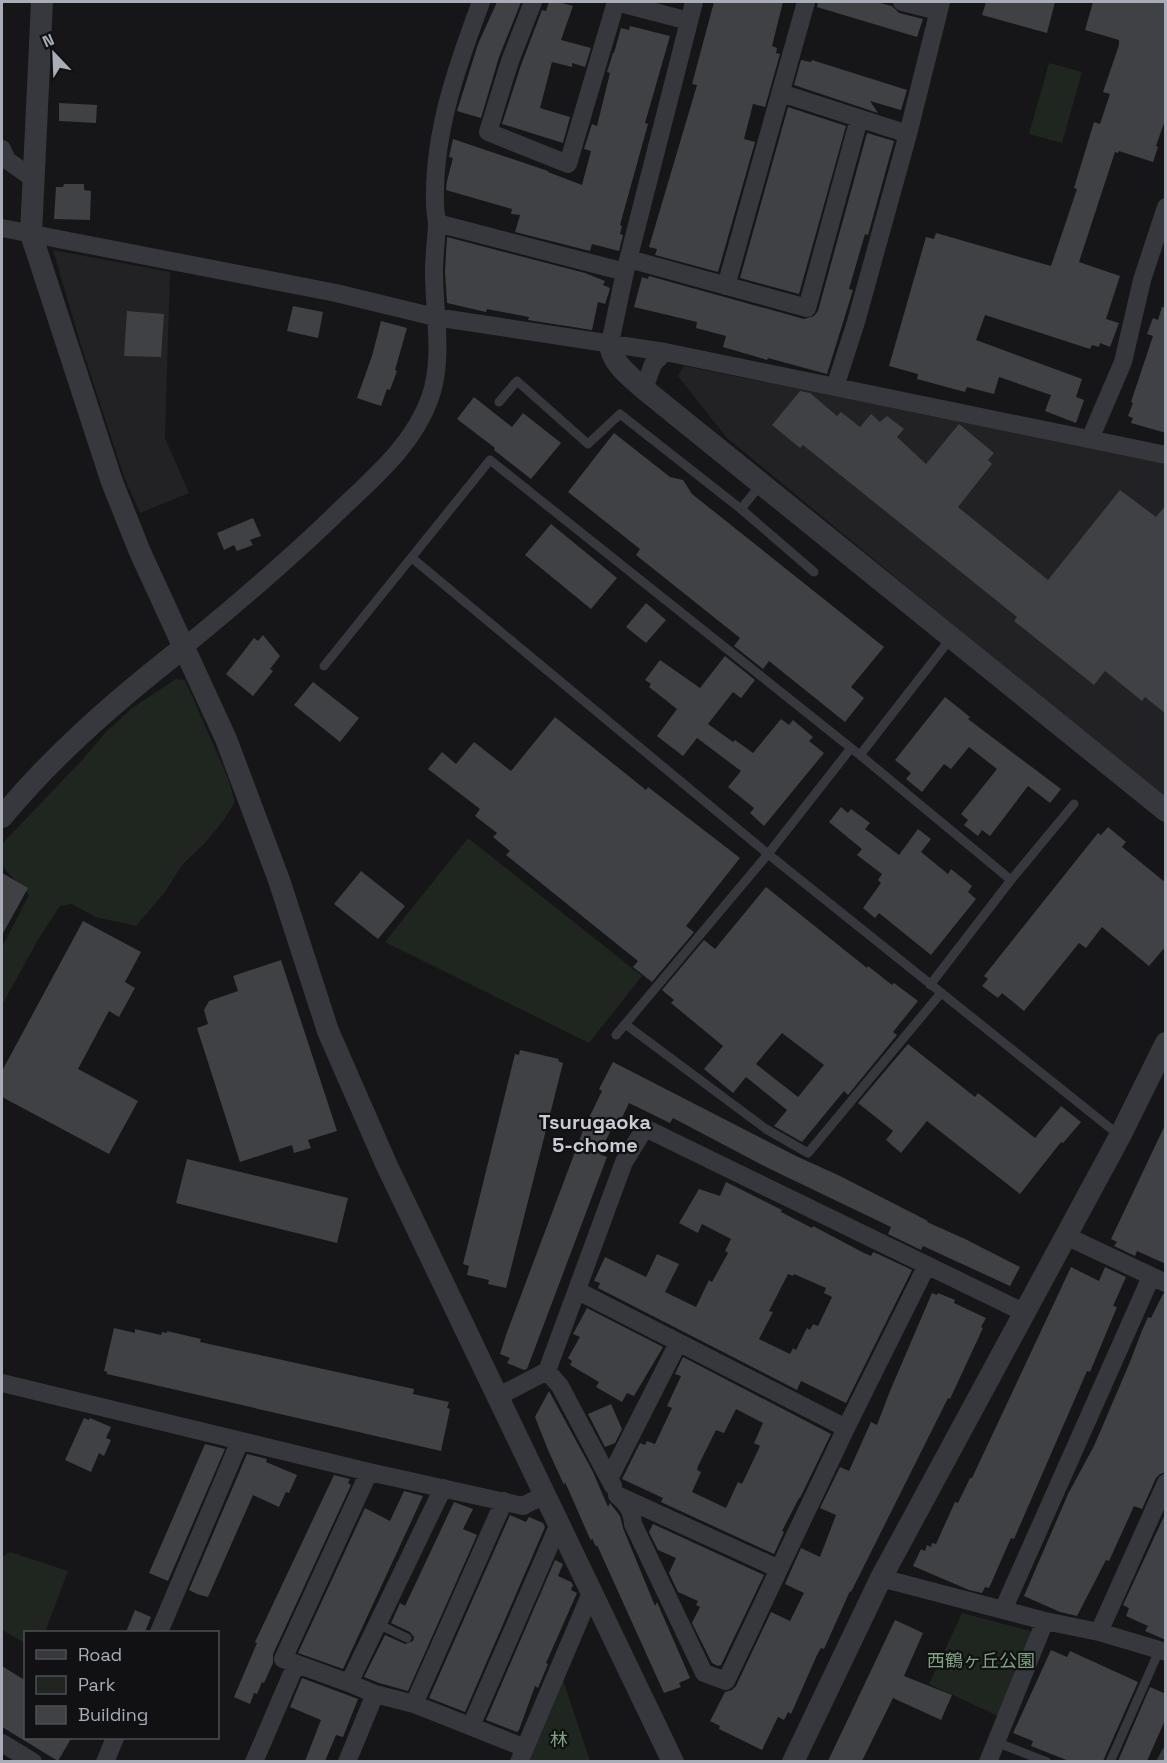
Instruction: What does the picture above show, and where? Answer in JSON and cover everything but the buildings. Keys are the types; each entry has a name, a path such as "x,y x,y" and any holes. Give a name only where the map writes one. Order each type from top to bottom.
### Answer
{"street":[{"path":"42,2 31,234 112,482 140,552 234,761 279,880 328,1031 387,1166 673,1761"},
{"path":"2,817 67,746 299,550 396,455 424,414 431,395 436,366 434,269 439,137 460,59 481,2"},
{"path":"533,2 510,61 488,132 568,164 616,2 689,21"},
{"path":"694,2 627,265 609,343 610,350 616,360 644,389 1166,811"},
{"path":"726,286 806,2"},
{"path":"835,387 856,322 908,134 939,6 902,2"},
{"path":"781,93 908,134"},
{"path":"437,223 726,286 807,308 859,119"},
{"path":"2,149 7,160 35,180"},
{"path":"1090,439 1123,362 1142,280 1166,207"},
{"path":"2,228 324,291 435,317 665,352 1166,454"},
{"path":"644,389 652,364 665,352"},
{"path":"793,1761 881,1578 1120,1136 1166,1043"},
{"path":"497,1397 547,1371 624,1162 645,1128 1023,1312"},
{"path":"1003,1610 1158,1280 1066,1236"},
{"path":"547,1371 560,1386 613,1487 632,1514 633,1524 704,1673 726,1681 846,1428 927,1266"},
{"path":"578,1292 846,1428"},
{"path":"613,1487 678,1343"},
{"path":"2,1383 369,1472 523,1506 544,1495"},
{"path":"159,1631 240,1441"},
{"path":"369,1472 283,1659 375,1694 414,1704 471,1726 522,1755 591,1593"},
{"path":"1099,1632 1166,1483"},
{"path":"613,1487 779,1569"},
{"path":"349,1683 442,1488"},
{"path":"414,1704 504,1501"},
{"path":"471,1726 559,1524"},
{"path":"881,1578 1045,1621 1099,1632 1162,1652"},
{"path":"988,1761 1045,1621"},
{"path":"254,1761 296,1664"},
{"path":"347,1761 375,1694"},
{"path":"105,1761 114,1739"},
{"path":"2,1743 33,1761"}],"lane":[{"path":"499,402 517,381 588,444 620,414 741,509 814,572"},
{"path":"324,666 490,460 860,755 1011,880"},
{"path":"741,509 761,484"},
{"path":"412,558 768,854 1120,1136"},
{"path":"860,755 951,638"},
{"path":"616,1035 768,854 851,748"},
{"path":"930,985 1011,880 1074,804"},
{"path":"625,1024 766,1129 808,1153 941,993"},
{"path":"378,1624 407,1638"},
{"path":"1110,1761 1162,1652"},
{"path":"996,1742 1047,1761"},
{"path":"1161,1761 1166,1752"}],"shaded area":[{"path":"53,250 170,272 165,438 189,493 140,513 124,477"},
{"path":"684,366 1165,462 1165,797 1097,744 726,437 678,376"}],"green space":[{"path":"1049,63 1082,72 1062,143 1029,134"},
{"path":"176,679 185,680 228,778 235,802 223,821 205,843 182,865 165,892 136,926 95,917 72,904 60,906 39,938 2,1005 2,947 29,895 2,866 2,844 106,732 132,708"},
{"path":"468,838 642,976 589,1043 385,942"},
{"path":"10,1552 68,1571 45,1631 24,1631 24,1642 2,1630 2,1557"},
{"name":"西鶴ヶ丘公園","path":"962,1613 1030,1631 1033,1636 998,1716 929,1684"},
{"name":"林","path":"562,1677 590,1761 525,1761"}],"district":[{"name":"Tsurugaoka 5-chome","path":"595,1134"}]}
